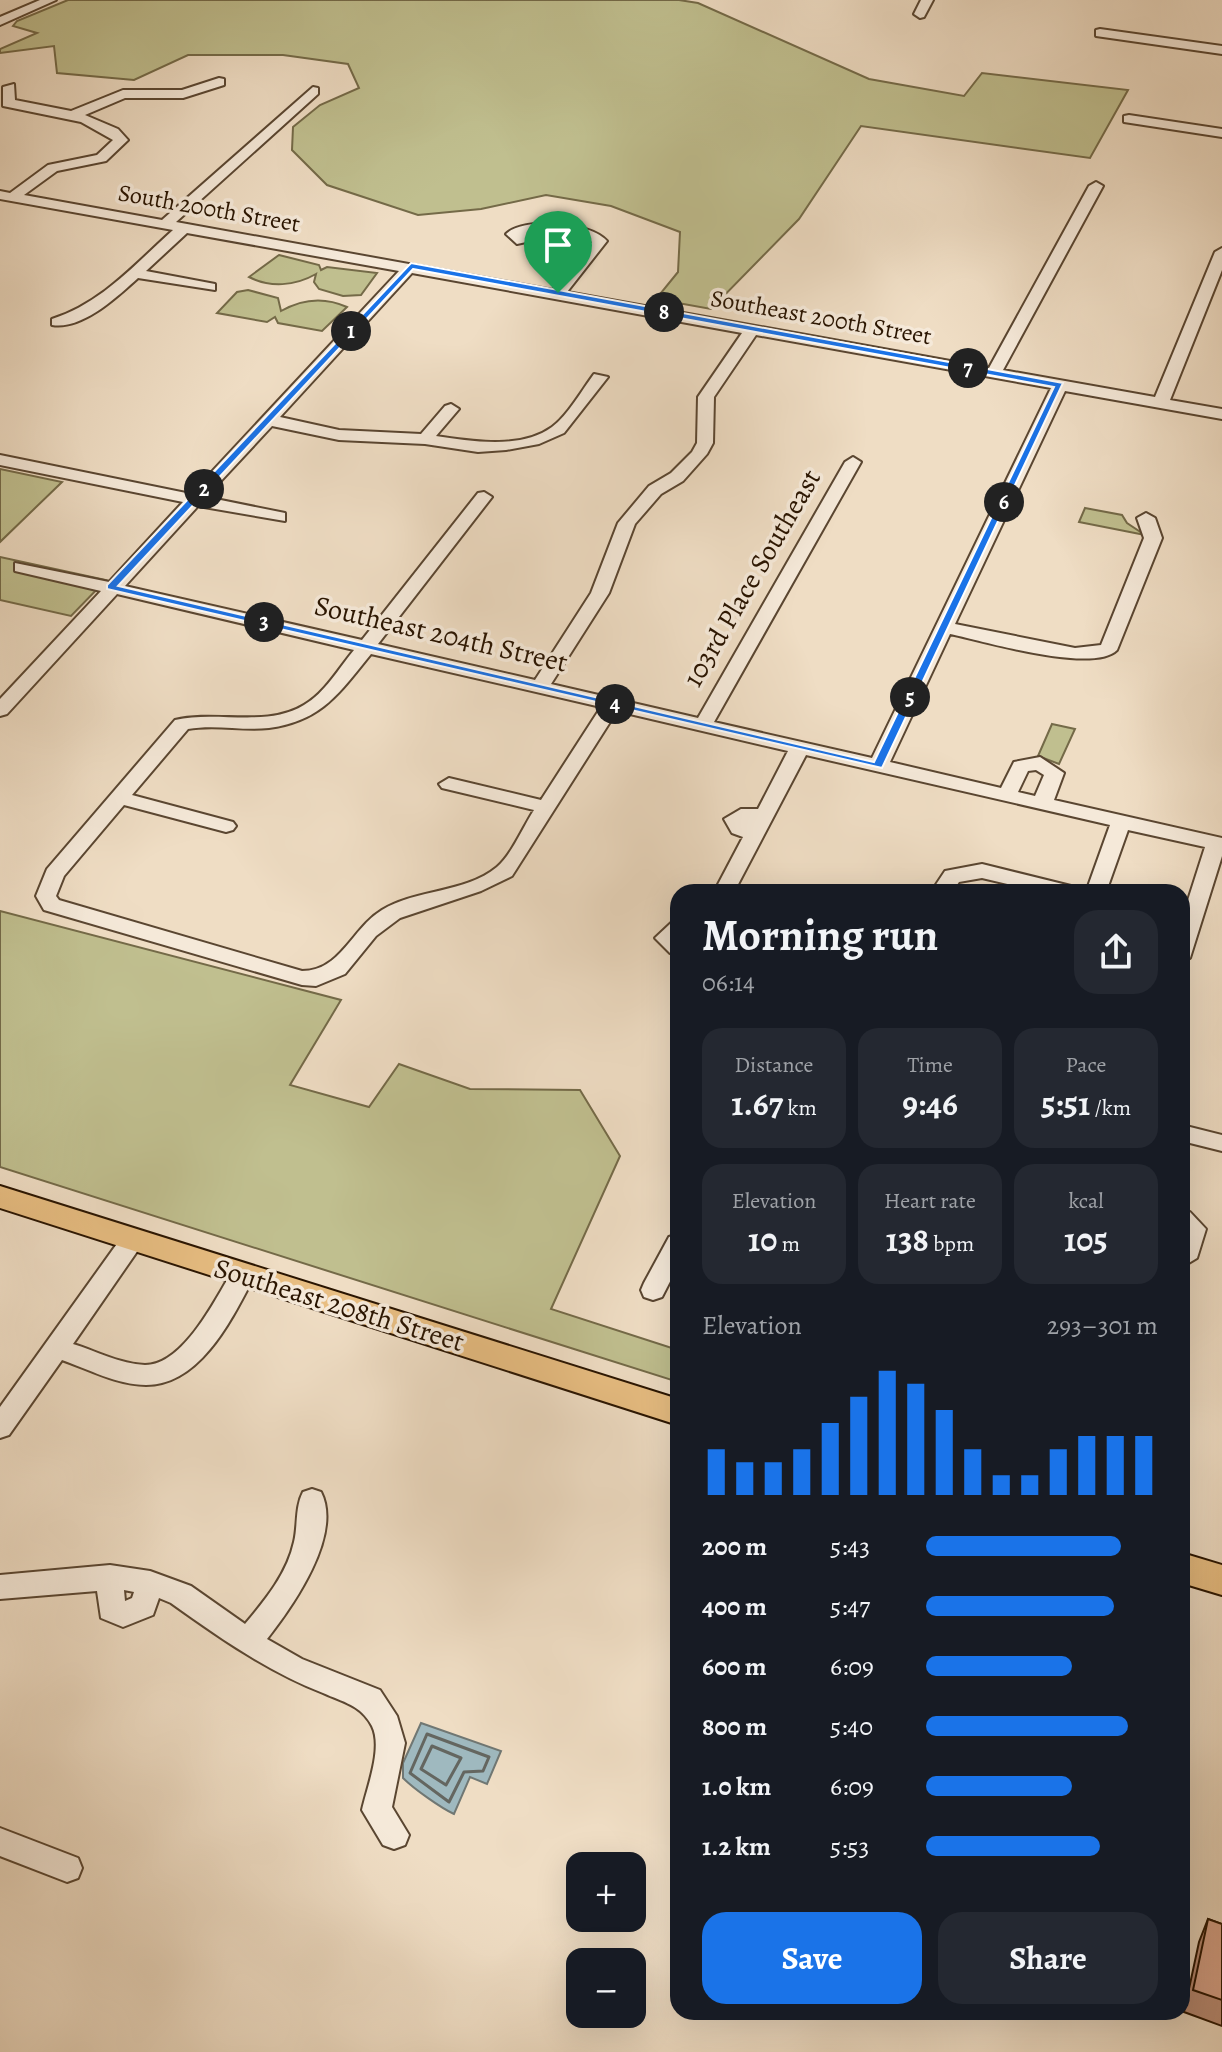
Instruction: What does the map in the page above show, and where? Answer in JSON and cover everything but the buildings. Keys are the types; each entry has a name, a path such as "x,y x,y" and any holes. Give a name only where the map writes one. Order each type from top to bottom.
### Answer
{"main road":[{"name":"Southeast 208th Street","path":"0,1197 670,1409"},
{"path":"1190,1570 1222,1580"}],"street":[{"path":"0,21 50,0"},
{"path":"920,14 927,0"},
{"path":"1100,33 1220,55"},
{"path":"71,116 123,94 183,94 219,82"},
{"path":"7,196 53,168 101,158 120,144 120,136 114,132 71,116 8,103 9,87"},
{"path":"167,223 313,91"},
{"path":"1129,119 1222,133"},
{"path":"994,373 1096,186"},
{"name":"South 200th Street","path":"7,196 411,266"},
{"path":"57,322 74,319 94,308 185,227"},
{"path":"533,232 560,228 588,233 600,241 558,293"},
{"path":"1161,403 1222,252"},
{"path":"0,710 411,266"},
{"name":"Southeast 200th Street","path":"411,266 1222,414"},
{"path":"133,273 210,287"},
{"path":"541,685 600,593 627,523 655,490 690,466 705,443 706,397 752,329"},
{"path":"269,420 339,435 425,439 478,447 533,441 558,430 600,377"},
{"path":"878,766 1060,385"},
{"path":"425,439 451,409"},
{"path":"0,460 279,517"},
{"name":"103rd Place Southeast","path":"703,725 853,462"},
{"path":"484,497 368,645 323,700 309,711 269,722 201,721 182,724 54,874 46,896 51,905 302,978 324,978 346,963 379,921 395,912 480,885 505,871 613,703"},
{"path":"944,627 1075,654 1100,654 1114,641 1153,538 1146,518"},
{"name":"Southeast 204th Street","path":"21,567 1219,844"},
{"path":"728,884 800,747"},
{"path":"1007,795 1021,766 1040,763 1054,773 1042,804"},
{"path":"449,784 546,807"},
{"path":"121,798 226,826"},
{"path":"1099,884 1121,822"},
{"path":"1190,929 1219,844"},
{"path":"944,884 962,873 982,871 1035,884"},
{"path":"1190,1135 1222,1143"},
{"path":"1190,1225 1194,1229 1190,1244"},
{"path":"0,1427 133,1240"},
{"path":"653,1290 670,1258"},
{"path":"56,1348 143,1375 167,1373 188,1358 243,1275"},
{"path":"248,1642 287,1593 308,1550 313,1526 312,1500"},
{"path":"0,1587 110,1577 150,1583 181,1594 248,1642 292,1668 370,1699 380,1710 390,1743 377,1810 394,1835"},
{"path":"0,1842 67,1868"}],"shaded area":[{"path":"68,0 679,0 698,3 869,79 964,96 982,73 1128,90 1090,158 861,126 799,219 711,309 656,299 678,272 680,232 611,206 546,195 481,209 418,215 327,185 292,150 293,127 320,105 359,88 348,64 283,55 188,55 134,80 57,73 54,46 0,53 0,49 37,33 13,26 17,21"},
{"path":"551,231 587,238 591,245 584,254 532,245"},
{"path":"279,255 319,265 321,270 327,267 377,273 361,295 343,296 319,289 314,282 316,274 282,284 265,283 249,277"},
{"path":"248,290 278,298 281,311 314,301 347,307 322,331 278,323 275,317 267,322 217,313 237,292"},
{"path":"0,469 62,482 0,542"},
{"path":"1085,508 1122,515 1127,523 1145,535 1079,522"},
{"path":"0,557 106,580 71,616 0,600"},
{"path":"1052,724 1075,729 1059,764 1038,756"},
{"path":"0,911 341,1000 290,1085 369,1107 399,1064 470,1089 580,1090 620,1156 551,1309 670,1347 670,1379 0,1167"}],"water":[{"path":"421,1723 501,1751 487,1784 470,1777 454,1814 403,1778 403,1763"}],"route":[{"path":"411,266 558,293 1060,385 878,766 111,587 411,266"}]}
